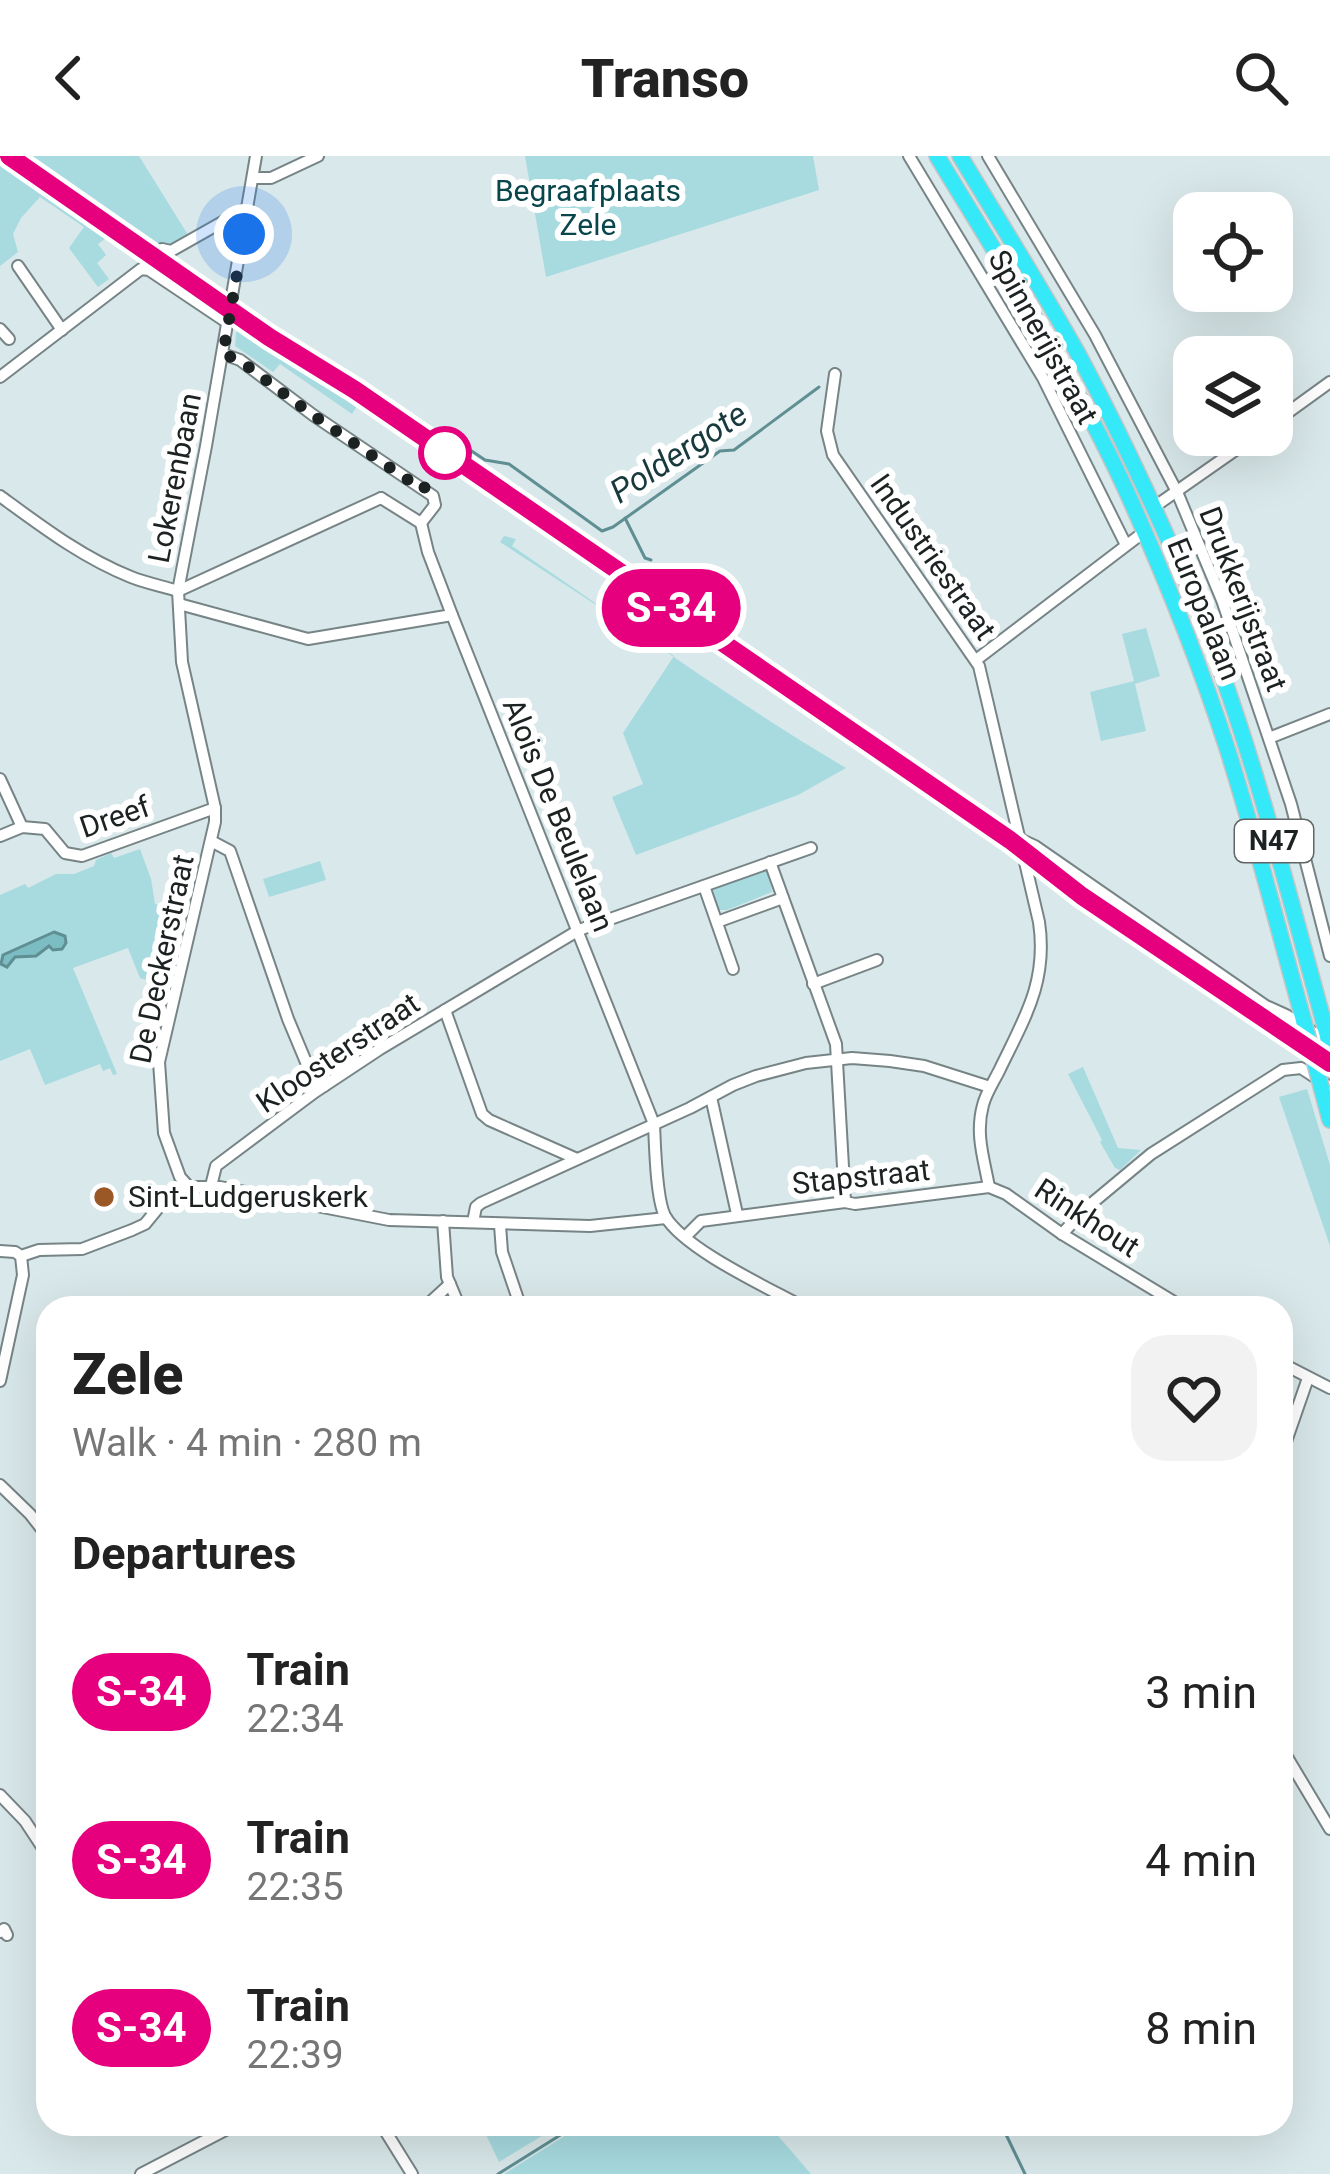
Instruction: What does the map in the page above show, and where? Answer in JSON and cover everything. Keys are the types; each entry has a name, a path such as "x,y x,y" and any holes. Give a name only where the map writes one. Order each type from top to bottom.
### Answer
{"highway":[{"name":"Europalaan","path":"937,156 1102,441 1192,649 1228,751 1326,1089 1330,1120"},
{"name":"Europalaan","path":"960,156 1120,433 1205,629 1246,745 1329,1042"}],"street":[{"name":"Lokerenbaan","path":"214,808 182,662 178,597 256,156"},
{"path":"253,178 271,178 319,156"},
{"name":"Spinnerijstraat","path":"909,156 1043,378 1126,545"},
{"name":"Drukkerijstraat","path":"988,156 1094,335 1177,492 1222,599 1291,804 1330,956"},
{"path":"162,249 171,251 247,208"},
{"path":"18,266 62,329"},
{"path":"0,377 12,343 62,329 141,269 149,269 228,323"},
{"path":"223,354 239,360 395,472 381,494 382,502 421,523"},
{"name":"Industriestraat","path":"836,374 827,431 833,455 976,660 1022,840 1042,958 1033,1002 990,1088"},
{"path":"1293,409 1330,382"},
{"path":"1154,507 1228,456"},
{"name":"Alois De Beulelaan","path":"395,472 436,501 421,523 428,552 654,1124 666,1217"},
{"path":"0,496 100,563 178,597 296,637 320,639 452,615"},
{"path":"178,597 381,498"},
{"path":"976,660 1144,532"},
{"path":"1269,738 1330,714"},
{"path":"0,779 22,827 0,836"},
{"name":"Dreef","path":"22,827 45,830 64,854 82,856 214,808"},
{"name":"De Deckerstraat","path":"188,1187 164,1133 159,1061 212,841 214,808"},
{"path":"1022,840 1266,1006 1329,1042"},
{"path":"212,841 230,850 288,1019 311,1074 324,1087"},
{"path":"445,1010 579,930 811,848"},
{"path":"770,862 836,1044 845,1202"},
{"path":"704,886 734,969"},
{"path":"718,922 783,898"},
{"path":"812,984 877,960"},
{"name":"Kloosterstraat","path":"211,1186 216,1166 324,1087 445,1010 482,1114 578,1159"},
{"path":"473,1222 481,1203 756,1076 836,1058 924,1066 990,1088"},
{"path":"1062,1234 1084,1209 1151,1154 1283,1070 1301,1068 1326,1089"},
{"name":"Rinkhout","path":"990,1088 979,1126 989,1187 1164,1296"},
{"path":"711,1097 737,1214"},
{"path":"21,1256 39,1250 82,1249 145,1224 163,1202 188,1187 211,1186 367,1217 590,1226 666,1217 700,1248 784,1296"},
{"name":"Stapstraat","path":"685,1237 701,1220 737,1214 989,1187"},
{"path":"443,1221 455,1296"},
{"path":"500,1225 502,1252 517,1296"},
{"path":"0,1251 21,1256"},
{"path":"0,1381 23,1275 21,1256"},
{"path":"437,1296 450,1284"},
{"path":"1293,1370 1330,1388"},
{"path":"1293,1421 1308,1378"},
{"path":"0,1485 36,1522"},
{"path":"1293,1767 1330,1829"},
{"path":"0,1795 36,1838"},
{"path":"141,2174 214,2136"},
{"path":"389,2136 412,2174"}],"green space":[{"path":"30,156 139,156 188,235 165,248"},
{"name":"Begraafplaats Zele","path":"525,156 813,156 819,190 546,277"},
{"path":"0,161 109,236 98,244 106,255 97,263 109,279 98,287 69,248 84,227 40,197 13,234 18,252 0,266"},
{"path":"240,324 357,406 352,414 280,364 273,372 235,346"},
{"path":"504,536 516,539 512,546 634,630 500,542"},
{"path":"1146,628 1160,676 1135,684 1146,731 1101,741 1090,692 1134,681 1122,634"},
{"path":"673,657 846,768 798,795 636,855 612,797 643,784 623,733"},
{"path":"140,849 155,904 186,912 167,986 140,978 128,948 73,968 117,1074 110,1068 103,1071 100,1064 45,1085 30,1049 0,1061 0,895 56,874 74,874 111,853 114,858"},
{"path":"320,861 326,880 269,897 263,879"},
{"path":"764,870 772,892 718,910 712,889"},
{"path":"1083,1067 1118,1148 1141,1150 1120,1170 1100,1142 1068,1074"},
{"path":"1307,1089 1330,1165 1330,1246 1279,1097"},
{"path":"487,2136 542,2136 499,2162"},
{"path":"565,2136 778,2136 811,2174 504,2174"}],"shaded area":[{"path":"54,932 65,936 62,949 49,946 36,956 15,957 7,967 1,964 3,955"}],"waterway":[{"name":"Poldergote","path":"442,431 485,460 509,464 602,531 720,451 734,450 819,387"},
{"path":"625,518 645,558 651,560"},
{"path":"498,2174 559,2136"},
{"path":"1007,2136 1025,2174"}],"railway":[{"path":"9,156 1330,1063"}],"train":[{"name":"S-34","path":"9,156 1330,1063"}],"place":[{"name":"Sint-Ludgeruskerk","path":"104,1197"}],"route":[{"path":"244,234 223,354 239,360 423,490 445,453"}]}
